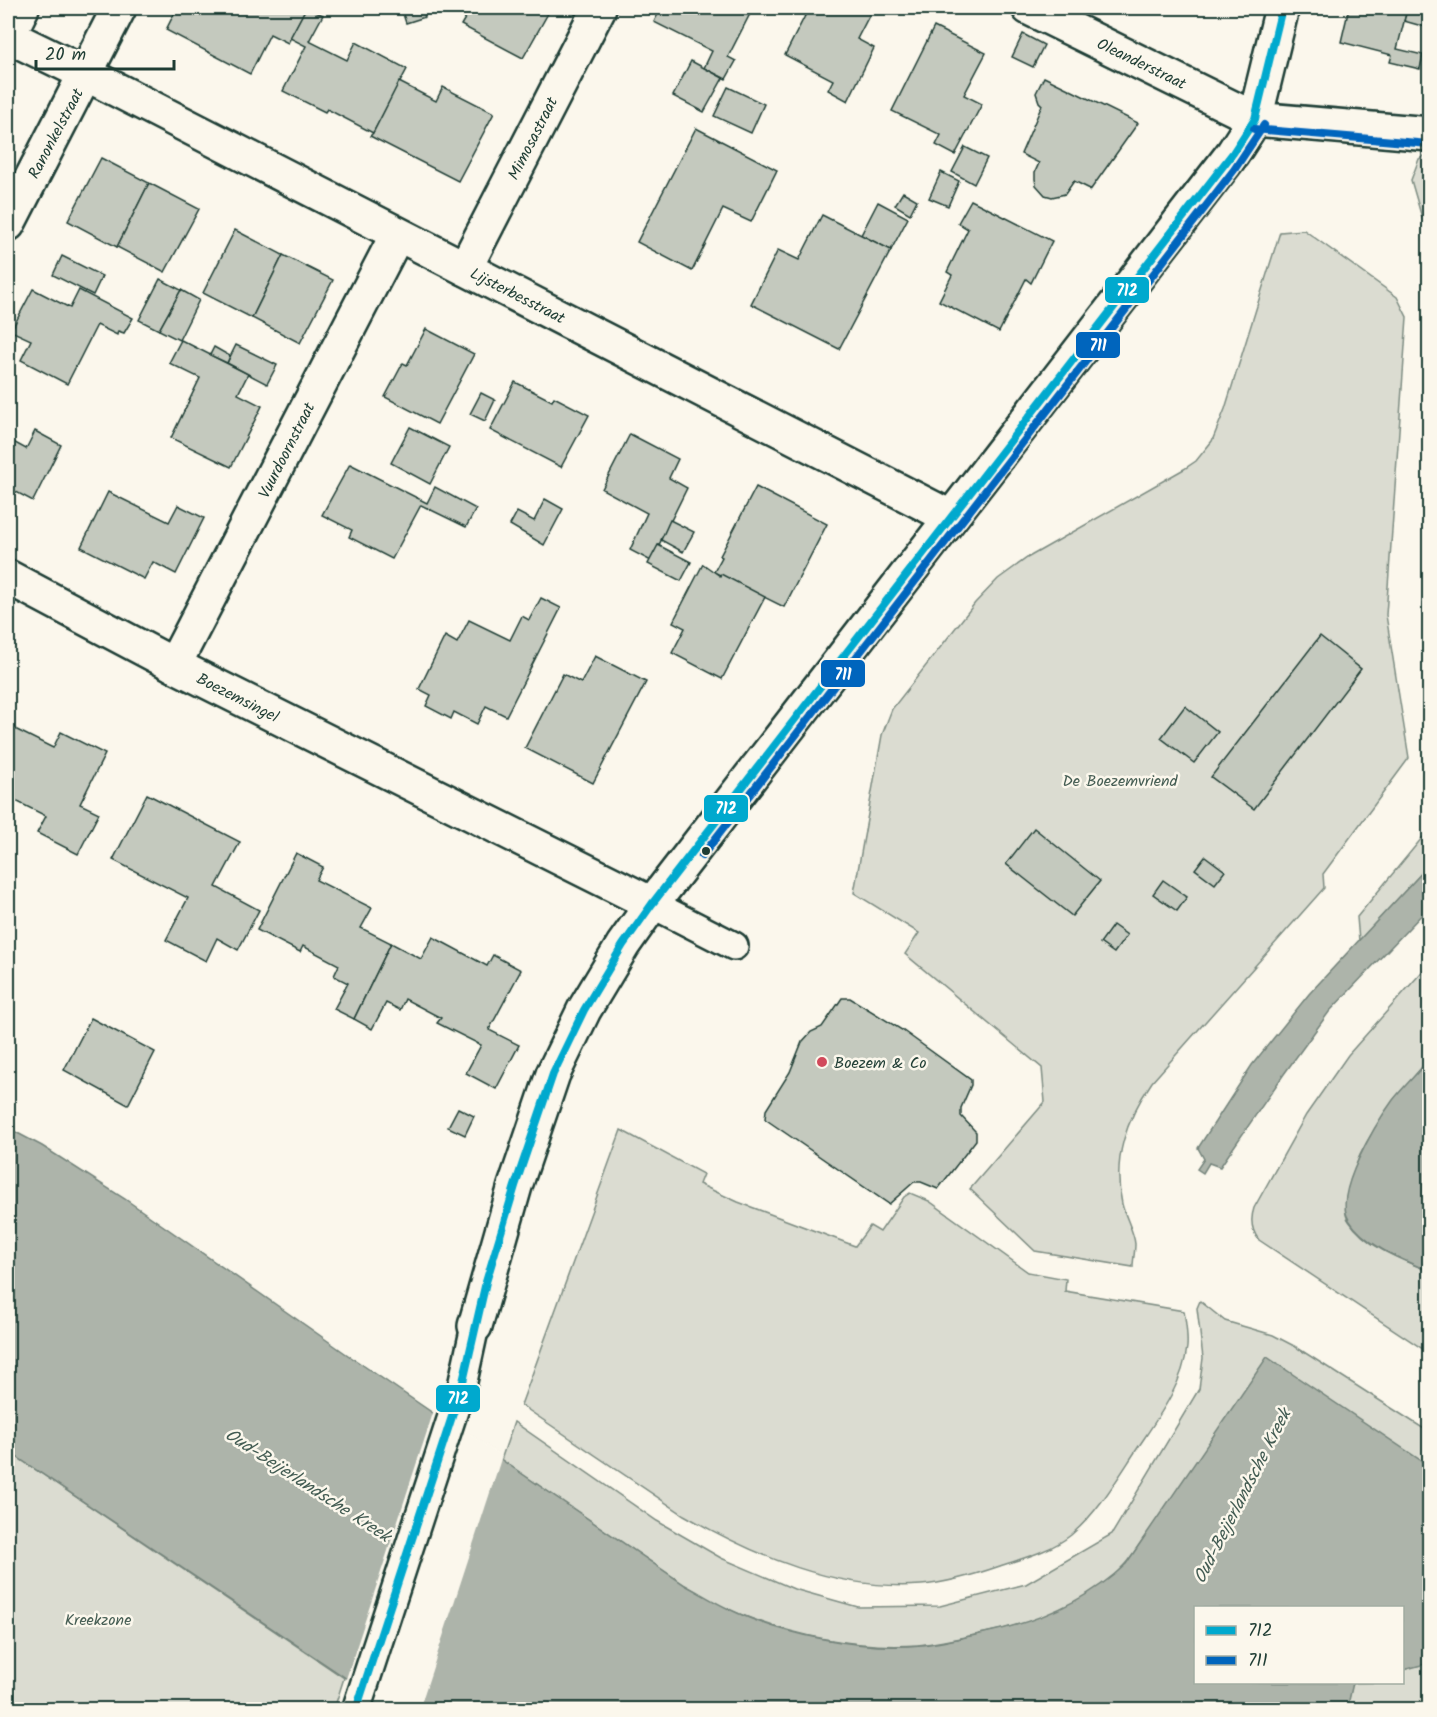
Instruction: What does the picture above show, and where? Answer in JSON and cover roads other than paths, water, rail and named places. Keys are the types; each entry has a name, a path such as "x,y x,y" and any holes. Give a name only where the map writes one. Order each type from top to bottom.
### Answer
{"street":[{"name":"Ranonkelstraat","path":"22,8 8,36 86,74"},
{"name":"Ranonkelstraat","path":"8,224 119,8"},
{"name":"Mimosastraat","path":"465,268 599,8"},
{"name":"Oleanderstraat","path":"1029,8 1255,119"},
{"path":"475,1326 512,1197 553,1074 584,1010 623,945 652,904 950,517 1226,164 1255,119 1282,8"},
{"name":"Lijsterbesstraat","path":"86,74 950,517"},
{"path":"1255,119 1430,134"},
{"name":"Vuurdoornstraat","path":"174,664 397,235"},
{"name":"Boezemsingel","path":"8,577 174,664 652,904"}],"lane":[{"path":"652,904 734,946"},
{"path":"356,1710 457,1403 475,1326"}],"water":[{"path":"1429,865 1429,907 1329,1012 1220,1167 1209,1163 1203,1173 1197,1169 1204,1159 1198,1148 1252,1065 1309,994"},
{"path":"1429,1059 1429,1271 1374,1245 1356,1229 1345,1209 1351,1177 1368,1141 1393,1100"},
{"name":"Oud-Beijerlandsche Kreek","path":"8,1128 42,1146 125,1199 345,1353 685,1585 750,1618 823,1639 874,1646 943,1642 1020,1624 1058,1610 1094,1590 1126,1564 1267,1357 1429,1466 1429,1663 1404,1670 1404,1606 1194,1606 1194,1684 1353,1684 1347,1709 392,1709 8,1451"}],"place":[{"name":"Boezem & Co","path":"822,1062"}],"park label":[{"name":"De Boezemvriend","path":"1120,780"},
{"name":"Kreekzone","path":"98,1619"}]}
